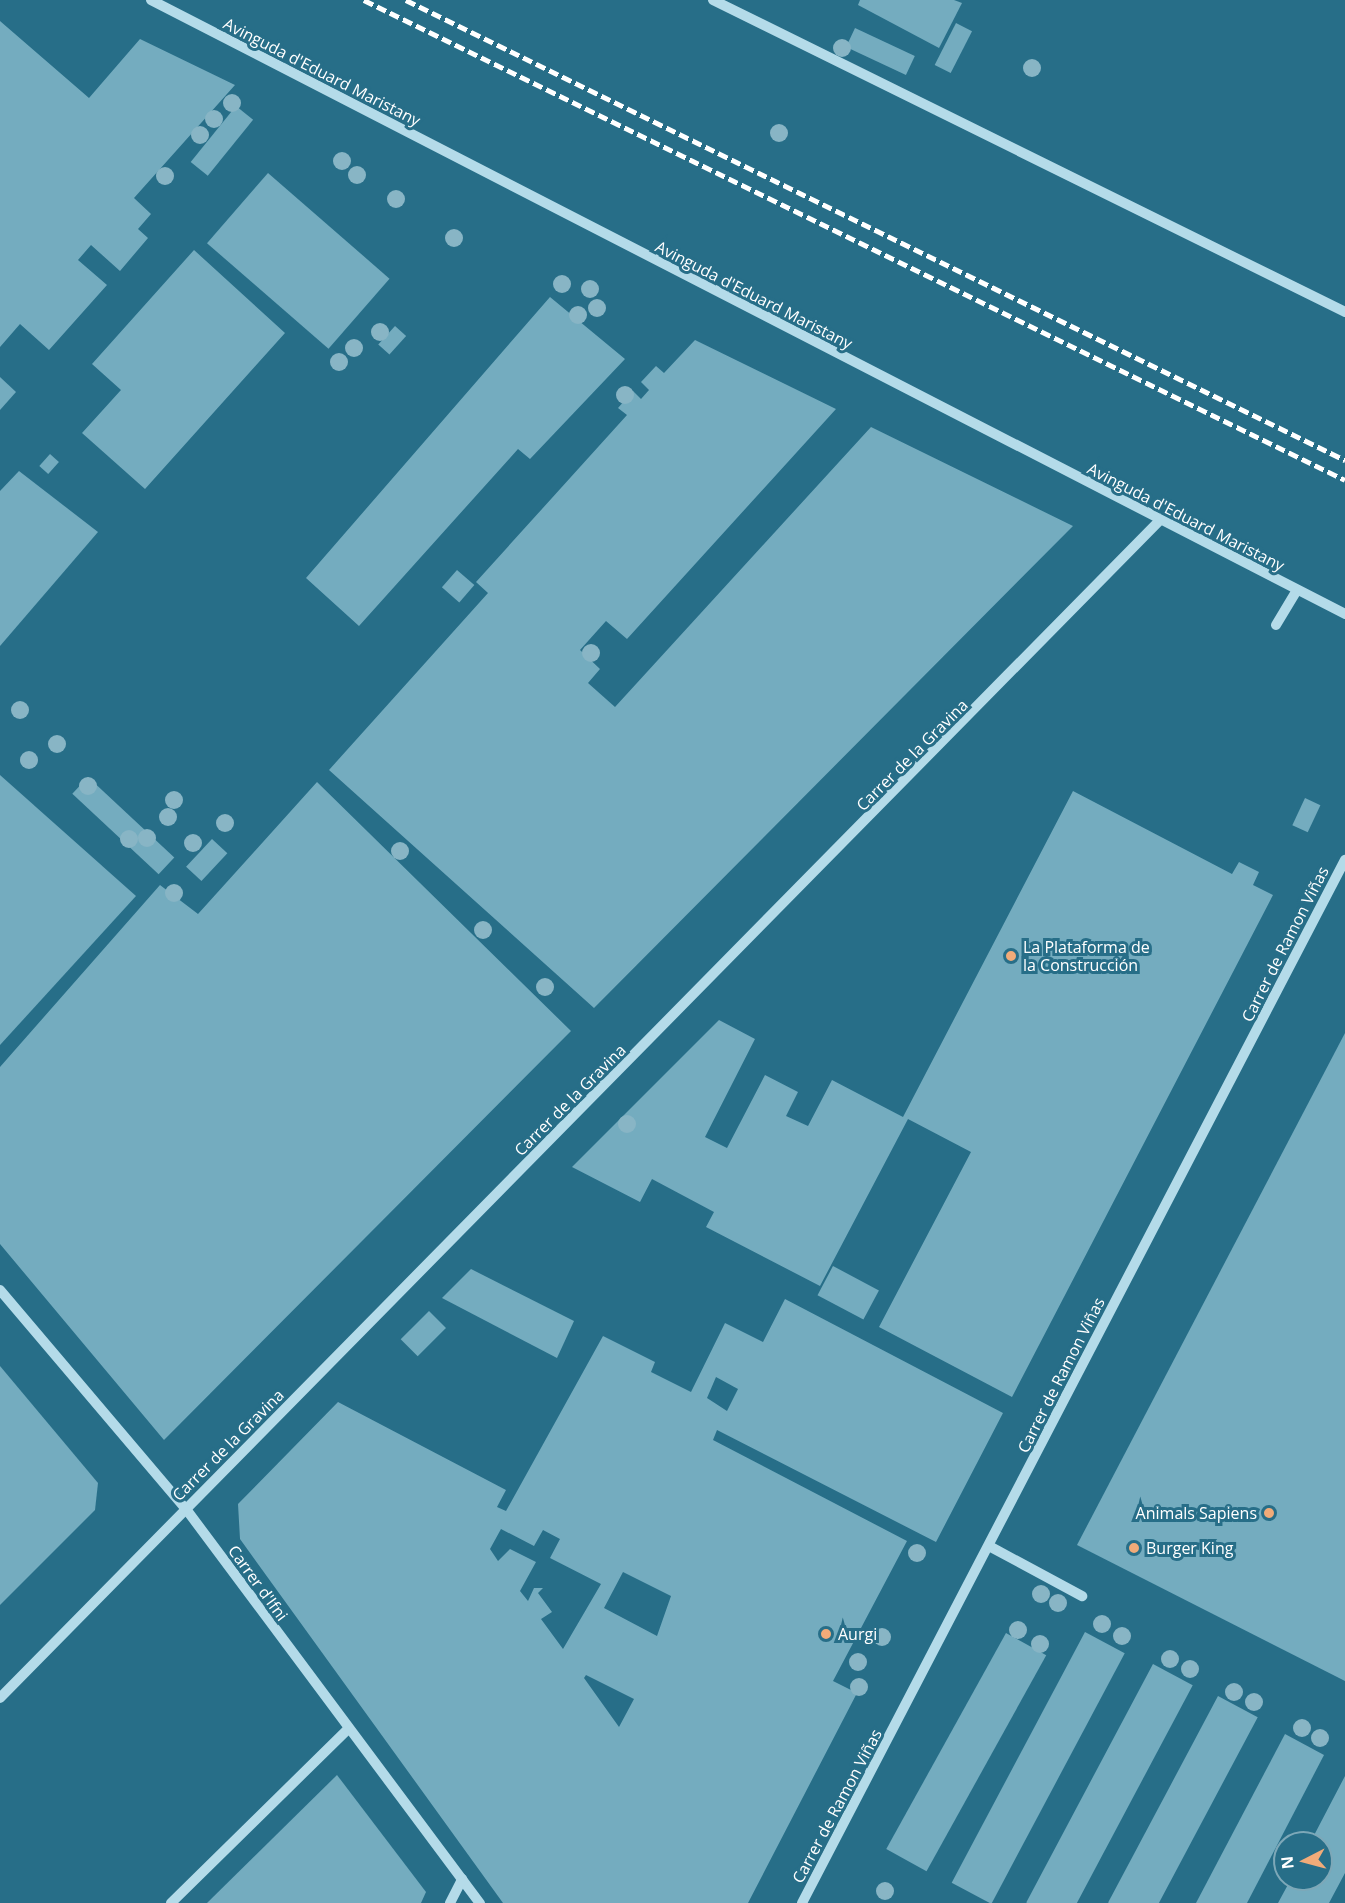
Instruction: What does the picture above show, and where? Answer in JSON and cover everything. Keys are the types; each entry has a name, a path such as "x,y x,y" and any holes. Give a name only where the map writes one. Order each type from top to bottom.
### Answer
{"street":[{"name":"Avinguda d'Eduard Maristany","path":"150,0 1159,521 1345,614"},
{"path":"713,0 1345,312"},
{"name":"Carrer de la Gravina","path":"0,1698 1159,521"},
{"path":"1276,625 1297,590"},
{"name":"Carrer de Ramon Viñas","path":"802,1903 1345,860"},
{"name":"Carrer d'Ifni","path":"0,1290 186,1509 347,1730 480,1903"},
{"path":"989,1546 1082,1596"},
{"path":"171,1903 347,1730"},
{"path":"450,1903 462,1880"}],"building":[{"path":"860,0 954,0 962,3 939,48 858,5"},
{"path":"0,21 89,98 140,39 235,85 134,198 151,214 138,229 148,238 120,271 91,245 78,260 107,285 49,350 20,324 0,347"},
{"path":"956,23 972,31 951,73 935,65"},
{"path":"855,28 915,56 906,75 846,47"},
{"path":"236,106 253,120 208,176 191,162"},
{"path":"268,173 390,279 328,349 207,243"},
{"path":"194,250 285,333 145,489 82,433 121,390 92,364"},
{"path":"550,297 625,359 530,459 518,449 359,626 306,578"},
{"path":"395,326 406,336 389,355 378,345"},
{"path":"695,340 836,409 627,639 606,621 580,650 600,669 588,683 615,707 871,427 1073,526 594,1008 329,770 488,593 476,582 627,415 618,408 633,391 641,399 649,390 641,382 656,366 664,373"},
{"path":"0,377 16,392 0,410"},
{"path":"50,454 59,462 48,474 39,466"},
{"path":"19,471 98,532 0,646 0,491"},
{"path":"457,570 474,585 459,602 442,587"},
{"path":"0,775 136,896 0,1045"},
{"path":"88,777 174,857 159,874 72,794"},
{"path":"317,782 571,1031 164,1440 0,1244 0,1067 160,885 198,914"},
{"path":"1073,791 1232,874 1239,862 1259,872 1253,885 1273,895 1012,1397 879,1327 971,1152 908,1119 820,1286 706,1227 714,1212 652,1179 640,1202 572,1167 719,1020 755,1039 705,1137 727,1148 765,1075 798,1092 786,1116 808,1126 832,1080 903,1117"},
{"path":"1305,798 1320,805 1308,832 1292,825"},
{"path":"212,839 227,853 201,881 186,867"},
{"path":"1345,1033 1345,1681 1077,1545"},
{"path":"833,1266 879,1290 863,1320 818,1295"},
{"path":"471,1269 574,1321 557,1358 442,1298"},
{"path":"785,1299 1003,1413 936,1542 717,1430 713,1440 907,1541 833,1681 857,1693 748,1903 503,1903 240,1539 238,1504 338,1402 506,1490 497,1507 506,1511 603,1336 655,1362 651,1372 691,1392 725,1323 763,1342","holes":["716,1377 738,1389 727,1411 707,1398","501,1529 534,1546 543,1530 560,1539 550,1558 601,1584 563,1649 541,1619 552,1612 538,1593 543,1588 534,1588 528,1601 520,1591 536,1562 510,1549 498,1561 490,1549","623,1572 671,1596 657,1636 604,1608","586,1675 634,1699 619,1727 584,1678"]},
{"path":"429,1311 446,1328 418,1356 401,1339"},
{"path":"0,1366 98,1483 95,1510 0,1605"},
{"path":"1085,1632 1125,1653 992,1903 952,1883"},
{"path":"1006,1633 1046,1655 926,1871 886,1849"},
{"path":"1153,1664 1193,1685 1077,1903 1026,1902"},
{"path":"1218,1696 1258,1717 1159,1903 1108,1903"},
{"path":"1285,1734 1324,1755 1284,1831 1273,1831 1273,1853 1247,1903 1196,1903"},
{"path":"337,1775 426,1892 421,1903 207,1903"},
{"path":"1345,1776 1345,1873 1329,1903 1278,1903 1284,1891 1333,1891 1333,1831 1316,1831"}],"railway":[{"path":"364,0 1345,480"},
{"path":"406,0 1345,460"}],"place":[{"name":"La Plataforma de la Construcción","path":"1011,956"},
{"name":"Animals Sapiens","path":"1269,1513"},
{"name":"Burger King","path":"1134,1548"},
{"name":"Aurgi","path":"826,1634"}]}
